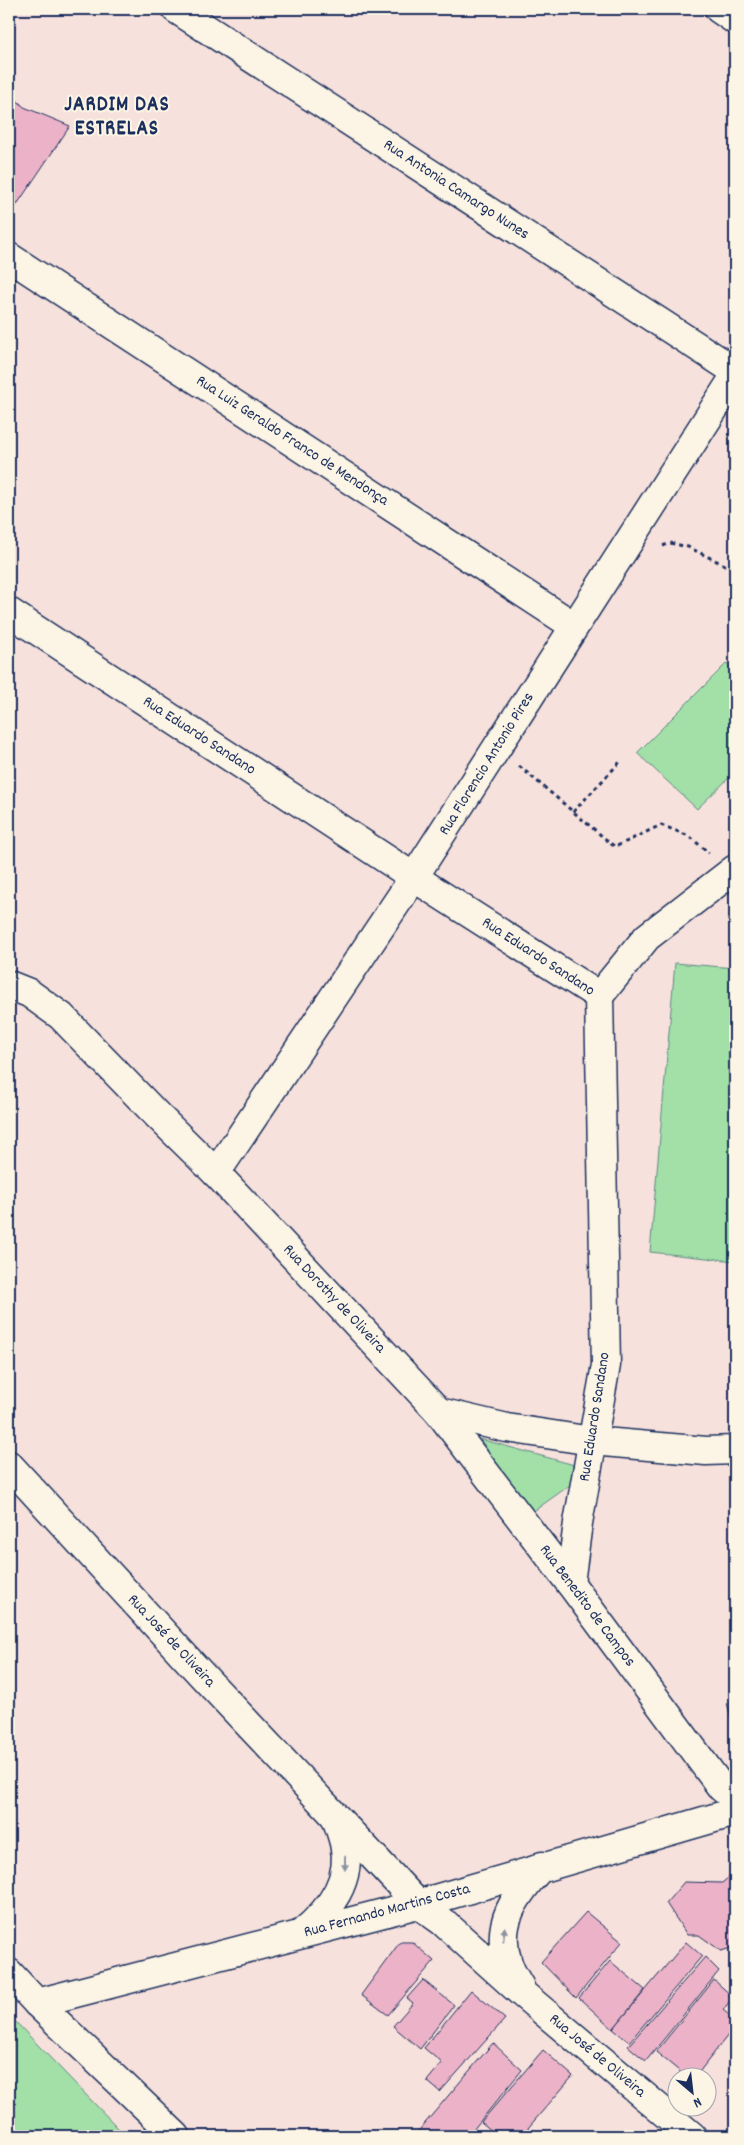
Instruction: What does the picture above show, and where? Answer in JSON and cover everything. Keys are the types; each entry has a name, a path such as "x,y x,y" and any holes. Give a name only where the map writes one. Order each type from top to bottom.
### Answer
{"street":[{"name":"Rua Antonia Camargo Nunes","path":"176,9 735,371"},
{"path":"719,9 735,20"},
{"name":"Rua Luiz Geraldo Franco de Mendonça","path":"9,257 574,626"},
{"name":"Rua Florencio Antonio Pires","path":"216,1173 414,878 735,376"},
{"name":"Rua Eduardo Sandano","path":"9,612 414,878 599,996 606,1365 570,1583"},
{"path":"599,996 647,937 724,862"},
{"name":"Rua Dorothy de Oliveira","path":"9,985 29,993 61,1016 216,1173 439,1412"},
{"path":"439,1412 507,1428 592,1442 706,1450 735,1450"},
{"name":"Rua Benedito de Campos","path":"439,1412 570,1583 721,1787 735,1799"},
{"name":"Rua José de Oliveira","path":"9,1465 208,1681 418,1904 442,1921 524,1995 692,2136"},
{"name":"Rua Fernando Martins Costa","path":"37,2003 418,1904 542,1866 735,1812"},
{"name":"Rua José de Oliveira","path":"300,1935 318,1920 334,1900 345,1873 345,1845 336,1816"},
{"name":"Rua José de Oliveira","path":"524,1995 508,1963 502,1936 511,1905 542,1866"},
{"path":"9,1973 37,2003 176,2136"}],"path":[{"path":"658,548 670,543 688,547 735,570"},
{"path":"573,812 620,762"},
{"path":"516,764 615,847 661,825 689,836 724,862"}],"green space":[{"path":"727,663 735,672 735,772 697,809 637,753"},
{"path":"675,963 735,968 735,1261 650,1252"},
{"path":"480,1439 578,1466 573,1483 531,1513"},
{"path":"9,2015 118,2128 127,2136 9,2136"}],"building":[{"path":"9,93 24,107 70,126 16,206 9,203"},
{"path":"735,1700 735,1732 727,1703"},
{"path":"735,1872 735,1947 721,1951 699,1935 687,1935 666,1903 684,1882 722,1883"},
{"path":"586,1912 622,1942 576,1998 541,1962"},
{"path":"400,1942 412,1942 434,1961 388,2015 361,1995"},
{"path":"686,1942 702,1956 629,2042 613,2029"},
{"path":"705,1957 719,1971 646,2061 628,2046"},
{"path":"610,1961 645,1990 613,2029 579,1998"},
{"path":"423,1980 454,2005 420,2049 393,2026 413,2003 407,1998"},
{"path":"714,1980 733,1997 723,2010 735,2020 735,2026 702,2068 675,2068 656,2052"},
{"path":"471,1990 505,2019 440,2092 427,2081 442,2063 424,2048"},
{"path":"493,2043 522,2070 468,2136 415,2135"},
{"path":"543,2050 573,2076 521,2136 498,2136 481,2122"}],"district":[{"name":"JARDIM DAS ESTRELAS","path":"117,118"}]}
